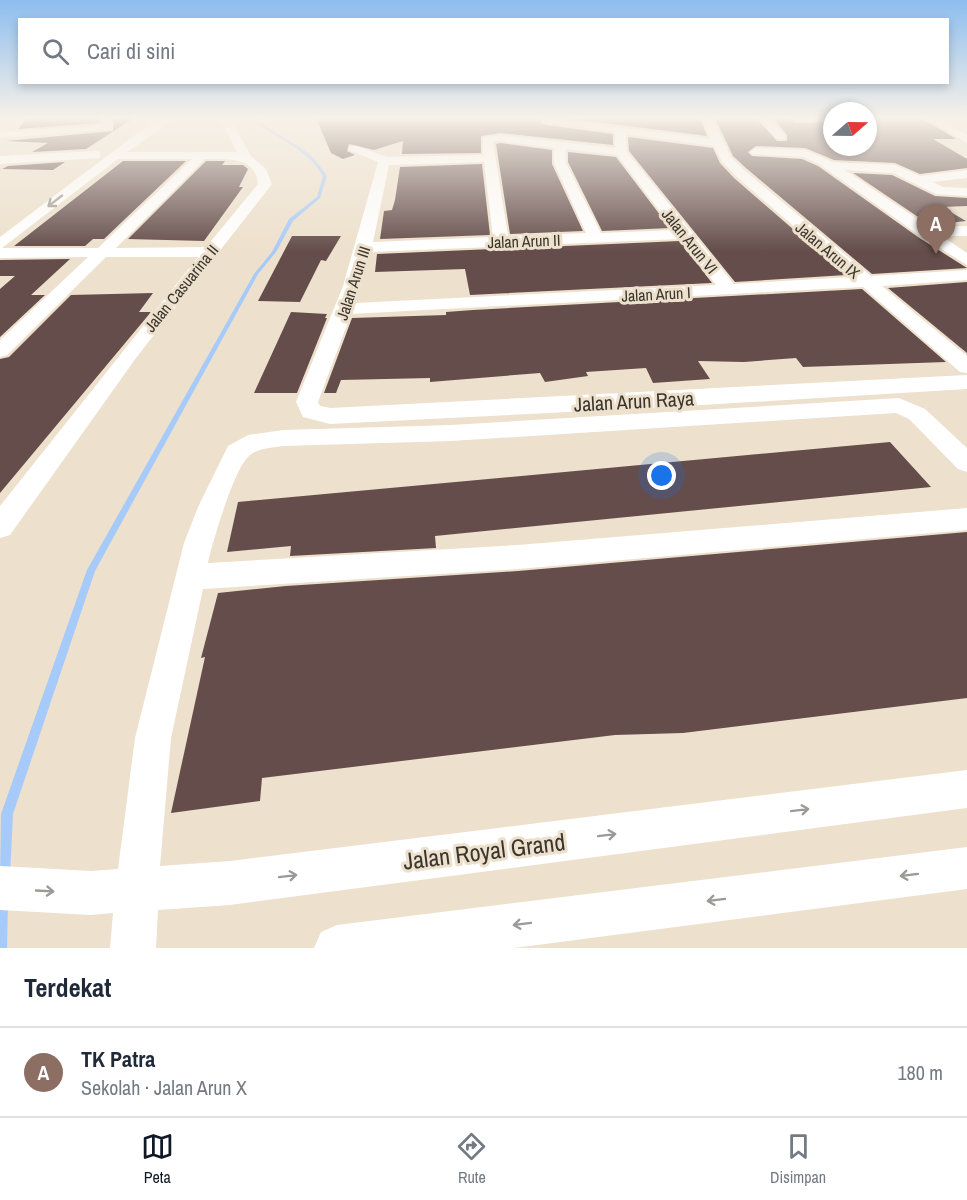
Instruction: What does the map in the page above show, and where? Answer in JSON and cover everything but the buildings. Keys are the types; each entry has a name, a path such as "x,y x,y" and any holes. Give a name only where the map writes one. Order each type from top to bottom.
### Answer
{"street":[{"path":"68,175 92,162"},
{"path":"0,244 97,162"},
{"path":"0,351 196,162"},
{"name":"Jalan Casuarina II","path":"1,525 129,354 265,184 262,171 251,162"},
{"name":"Jalan Arun III","path":"307,402 346,309 365,247 382,165 385,162"},
{"path":"490,162 501,242"},
{"path":"561,162 596,238"},
{"name":"Jalan Arun VI","path":"629,162 682,234 729,290"},
{"name":"Jalan Arun IX","path":"730,162 967,367"},
{"path":"822,162 967,260"},
{"path":"830,166 895,169 948,194 967,192"},
{"path":"916,180 967,174"},
{"path":"924,232 967,231"},
{"name":"Jalan Arun II","path":"365,247 682,234"},
{"path":"0,253 209,252"},
{"name":"Jalan Arun I","path":"346,309 729,290 967,275"},
{"name":"Jalan Arun Raya","path":"307,402 311,412 330,416 669,400 967,382"},
{"path":"133,948 143,811 153,738 190,577 211,507 237,452 257,441 268,439 463,432 899,405 917,414 967,463"},
{"path":"190,577 518,557 967,519"},
{"name":"Jalan Royal Grand","path":"0,888 91,893 230,883 967,789"},
{"path":"337,948 967,868"}],"waterway":[{"path":"4,875 7,814 91,570 256,274 274,252 291,220 319,197 325,176 315,162"},
{"path":"0,948 2,902"}],"place":[{"name":"TK Patra","path":"936,254"}]}
